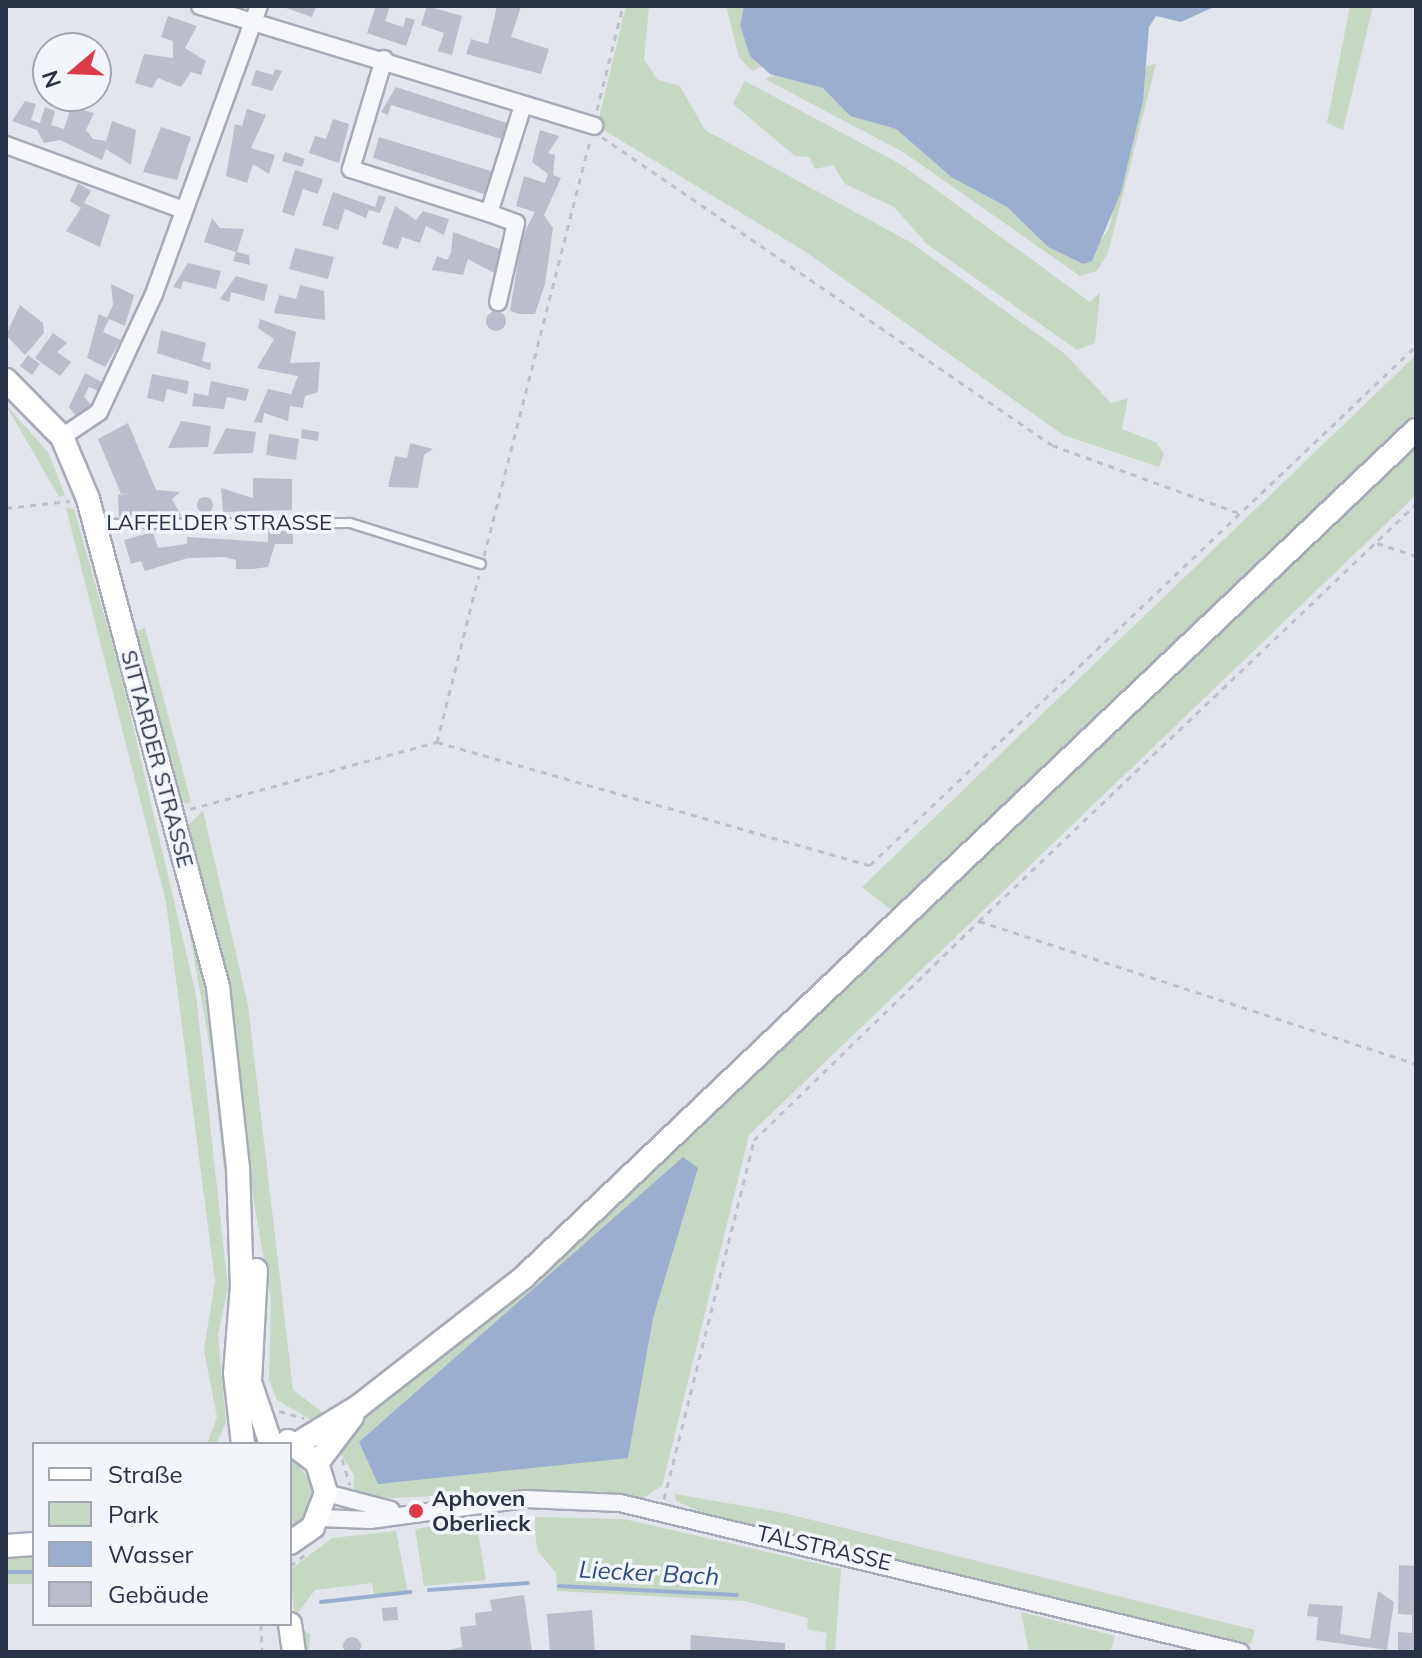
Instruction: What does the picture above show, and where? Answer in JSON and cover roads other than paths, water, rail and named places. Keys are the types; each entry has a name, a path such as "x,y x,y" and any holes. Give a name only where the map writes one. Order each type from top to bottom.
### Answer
{"main road":[{"name":"SITTARDER STRASSE","path":"6,380 62,437 218,987 238,1167 256,1266 250,1382 259,1441"},
{"path":"317,1463 325,1438 359,1406 524,1277 1416,430"},
{"name":"SITTARDER STRASSE","path":"238,1167 242,1285 235,1373 243,1442"},
{"path":"292,1444 325,1438"},
{"path":"292,1541 320,1518 326,1493 317,1463 297,1444"},
{"path":"6,1546 32,1544"},
{"path":"276,1626 279,1652"},
{"path":"290,1626 294,1652"}],"street":[{"path":"200,6 257,13 593,128"},
{"path":"62,437 99,412 184,210 257,13"},
{"path":"384,59 351,169 516,223 498,302"},
{"path":"489,213 523,105"},
{"path":"6,145 184,210"},
{"name":"TALSTRASSE","path":"326,1493 349,1503 400,1511"},
{"name":"TALSTRASSE","path":"320,1518 370,1520 400,1511 544,1499 661,1511 1240,1652"}],"lane":[{"name":"LAFFELDER STRASSE","path":"86,517 350,523 481,564"}],"water":[{"path":"744,6 1216,6 1181,22 1156,16 1149,27 1143,101 1121,192 1092,261 1083,264 1048,247 1007,207 951,177 896,129 850,116 823,88 770,74 750,56 740,25"},
{"path":"683,1157 698,1168 653,1318 628,1458 378,1484 359,1442"}],"waterway":[{"name":"Liecker Bach","path":"6,1572 32,1572"},
{"name":"Liecker Bach","path":"429,1590 528,1583"},
{"name":"Liecker Bach","path":"559,1586 737,1595"},
{"name":"Liecker Bach","path":"321,1602 410,1592"}],"place":[{"name":"Aphoven Oberlieck","path":"416,1511"}]}
